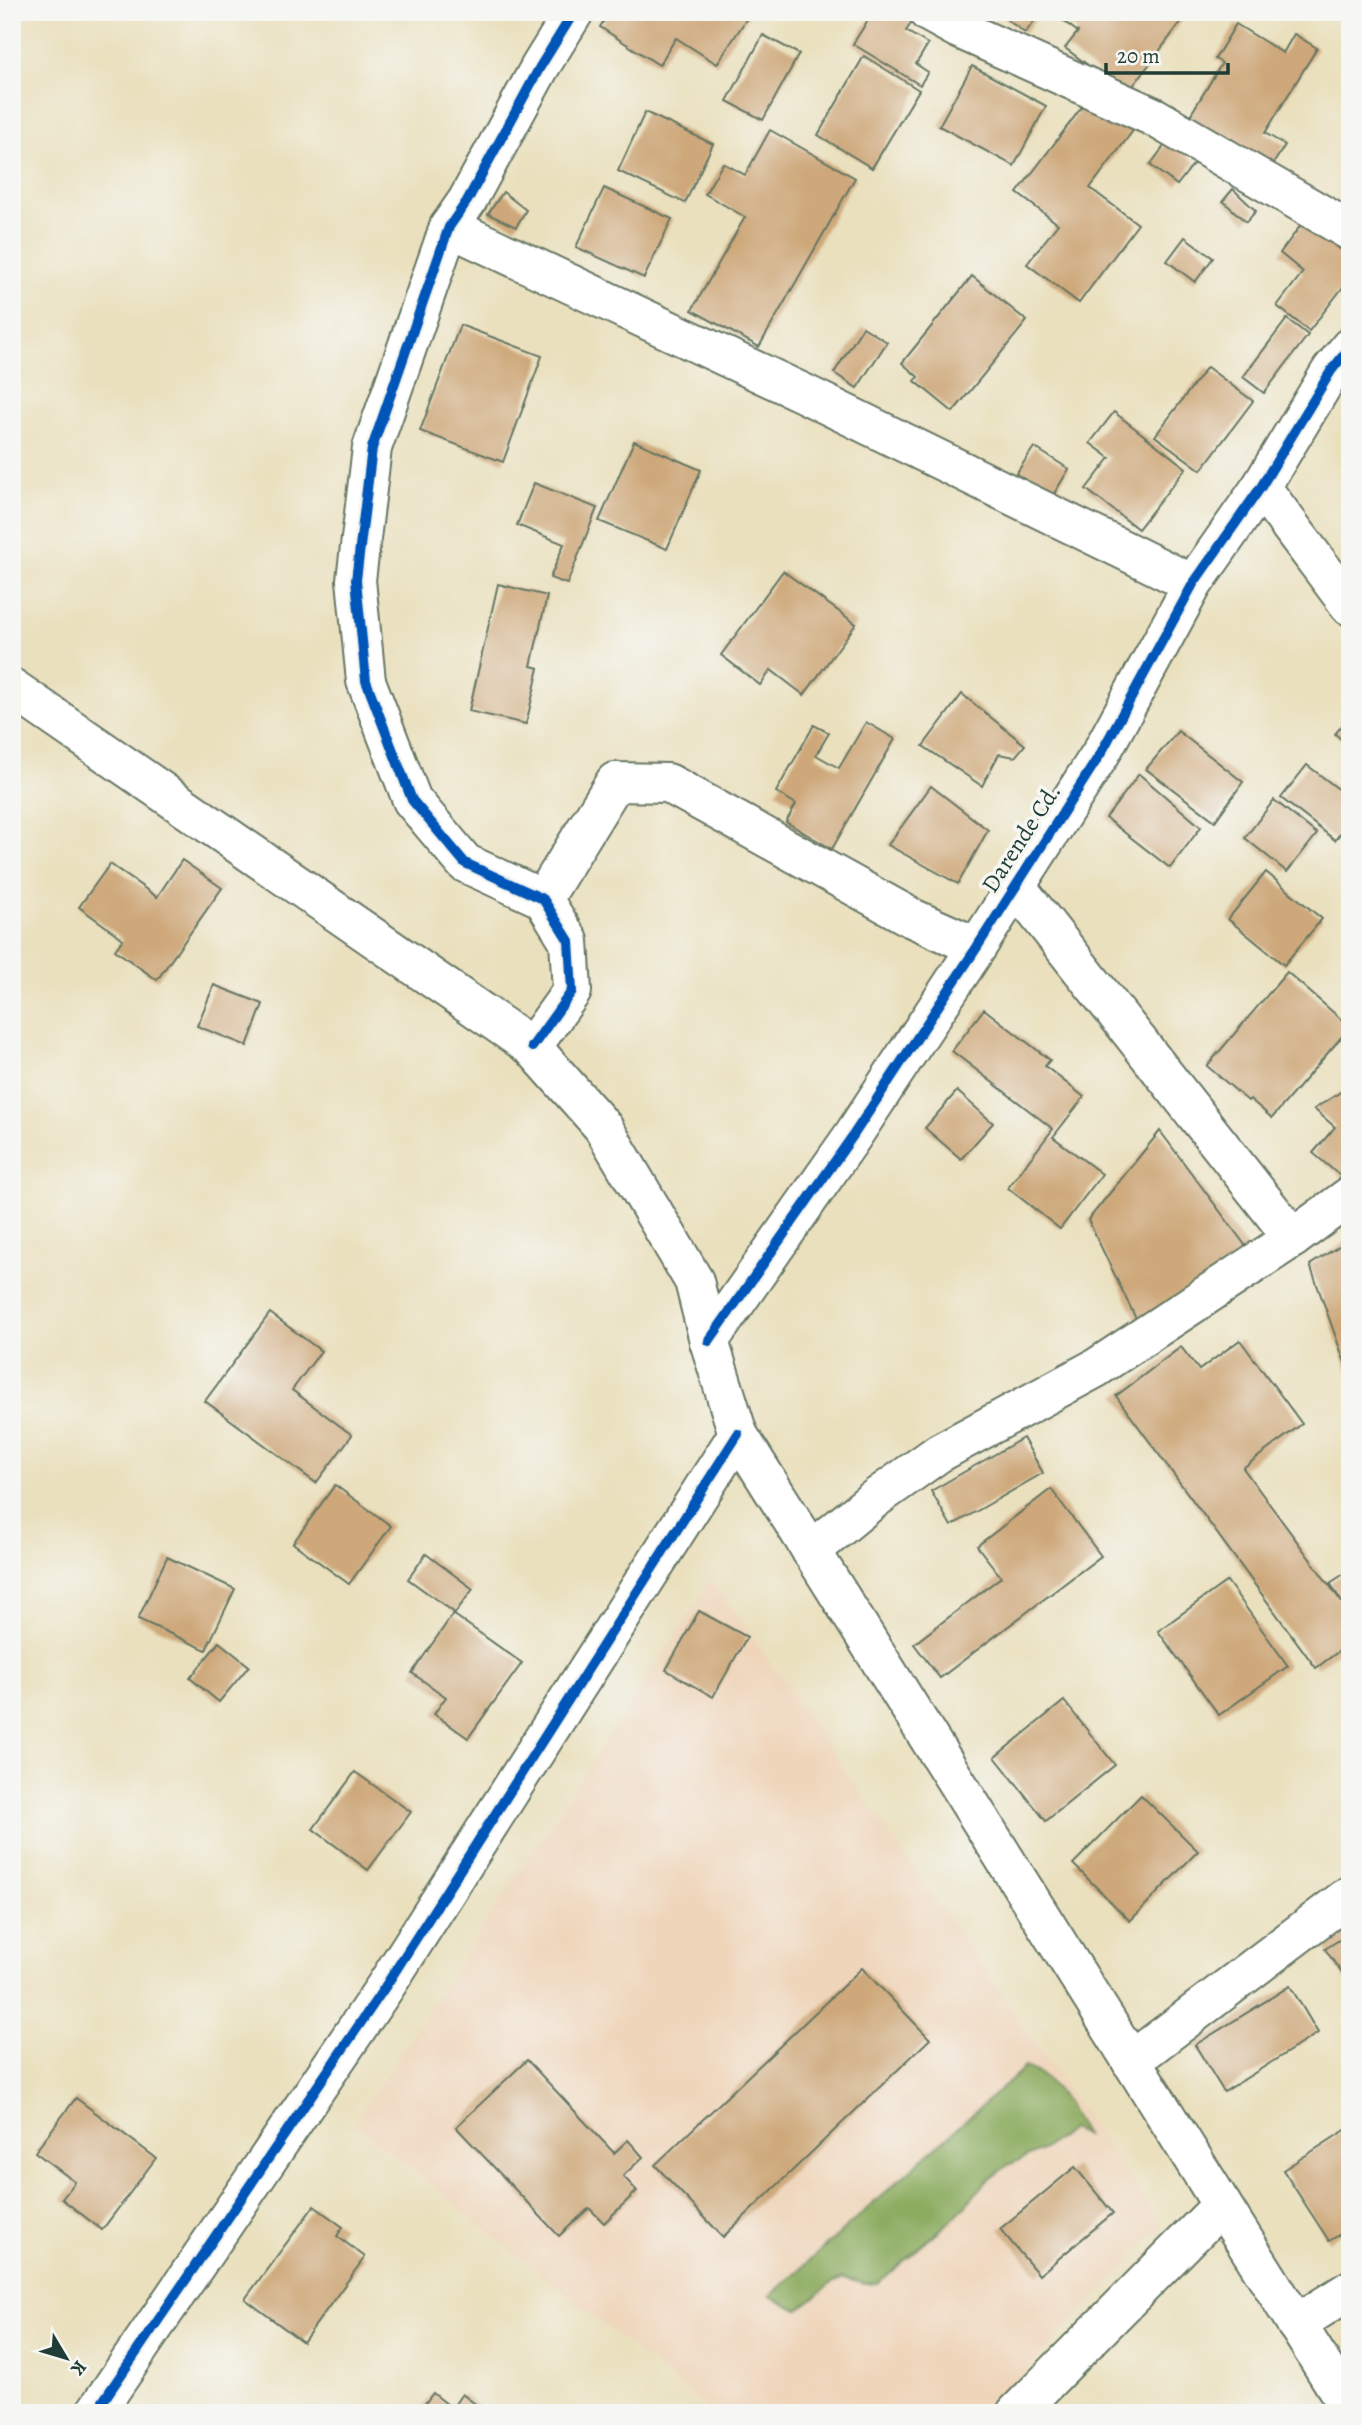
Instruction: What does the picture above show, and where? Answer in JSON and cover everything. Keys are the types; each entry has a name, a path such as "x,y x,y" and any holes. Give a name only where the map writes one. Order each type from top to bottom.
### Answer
{"street":[{"path":"532,1047 572,991 569,941 543,899 465,863 412,800 366,681 356,580 372,448 449,227 467,201 540,67 574,12"},
{"path":"928,12 959,29 1154,117 1350,231"},
{"path":"449,227 803,393 1193,584"},
{"name":"Darende Cd.","path":"709,1341 852,1137 977,947 1101,753 1193,584 1261,488 1331,371 1350,347"},
{"path":"1261,488 1350,606"},
{"path":"12,688 532,1047 603,1127 694,1281 709,1341 738,1434 1350,2409"},
{"path":"543,899 615,782 668,783 912,918 977,947"},
{"path":"1015,886 1293,1238"},
{"path":"811,1551 873,1500 939,1453 1096,1368 1293,1238 1350,1196"},
{"path":"95,2413 386,1987 738,1434"},
{"path":"1131,2061 1350,1895"},
{"path":"1016,2413 1222,2205"},
{"path":"1296,2323 1350,2290"}],"shaded area":[{"path":"712,1579 1162,2225 988,2413 713,2413 354,2123"}],"green space":[{"path":"1025,2067 1036,2071 1053,2086 1085,2135 1071,2129 1044,2149 1008,2165 987,2181 955,2217 878,2283 864,2284 843,2278 832,2283 798,2310 770,2296"}],"building":[{"path":"609,12 751,12 717,64 676,38 659,65 600,27"},
{"path":"873,12 895,12 912,22 906,31 928,44 916,64 928,72 920,85 853,44"},
{"path":"997,12 1041,12 1025,33"},
{"path":"1051,12 1187,14 1127,94 1065,48 1078,32"},
{"path":"1236,24 1283,53 1294,34 1317,48 1265,133 1285,145 1270,169 1188,119 1222,63 1215,59"},
{"path":"763,35 799,54 763,120 727,101"},
{"path":"864,56 919,90 872,168 818,135"},
{"path":"972,66 1046,106 1014,166 939,126"},
{"path":"1091,95 1135,128 1090,188 1138,224 1079,303 1027,264 1058,224 1017,193"},
{"path":"645,112 713,144 685,203 618,171"},
{"path":"770,130 855,178 759,347 692,310 745,217 705,194 723,163 745,175"},
{"path":"1168,141 1195,162 1177,185 1150,165"},
{"path":"604,188 672,219 644,278 576,247"},
{"path":"1233,189 1256,211 1246,222 1223,201"},
{"path":"503,192 526,210 516,227 488,214"},
{"path":"1304,221 1350,257 1350,278 1309,331 1277,306 1303,272 1280,253"},
{"path":"1185,237 1213,258 1195,282 1167,261"},
{"path":"972,276 1027,321 953,412 915,381 918,377 902,363"},
{"path":"1287,319 1308,335 1264,393 1243,377"},
{"path":"460,325 542,356 503,462 420,431"},
{"path":"863,327 887,342 857,388 834,373"},
{"path":"1207,367 1253,401 1201,470 1155,436"},
{"path":"1114,412 1186,468 1138,529 1086,489 1110,458 1090,443"},
{"path":"634,441 701,470 667,549 599,521"},
{"path":"1034,447 1069,469 1052,497 1016,474"},
{"path":"534,483 597,508 567,584 550,578 564,544 517,525"},
{"path":"783,571 856,624 804,695 771,670 760,685 721,655"},
{"path":"498,584 547,596 531,666 539,668 526,724 469,711"},
{"path":"962,694 1025,745 1015,757 999,754 982,786 923,746"},
{"path":"1350,716 1350,747 1335,734"},
{"path":"866,722 895,739 832,849 786,822 796,804 776,792 814,725 829,733 816,755 839,768"},
{"path":"1178,731 1243,782 1215,821 1146,769"},
{"path":"1307,765 1350,798 1350,821 1335,840 1281,798"},
{"path":"1139,774 1201,827 1170,868 1106,818"},
{"path":"931,786 988,830 958,884 888,845"},
{"path":"1274,800 1317,834 1287,872 1245,838"},
{"path":"182,860 222,888 157,980 115,950 123,939 79,907 110,864 157,897"},
{"path":"1266,872 1322,919 1284,965 1228,919"},
{"path":"1287,972 1350,1027 1272,1118 1207,1066"},
{"path":"214,985 263,1004 247,1046 197,1026"},
{"path":"984,1009 1050,1060 1045,1066 1084,1097 1053,1137 1102,1174 1060,1229 1008,1188 1053,1129 952,1051"},
{"path":"1350,1086 1350,1177 1346,1181 1313,1153 1335,1127 1314,1109"},
{"path":"957,1091 993,1123 961,1159 925,1128"},
{"path":"1160,1131 1251,1253 1140,1327 1088,1220"},
{"path":"1350,1239 1350,1374 1349,1374 1310,1265"},
{"path":"270,1313 321,1351 292,1390 352,1435 316,1483 205,1401"},
{"path":"1240,1340 1302,1424 1243,1468 1343,1604 1330,1583 1350,1570 1350,1643 1316,1668 1116,1396 1181,1347 1199,1370"},
{"path":"1023,1438 1043,1473 951,1526 931,1491"},
{"path":"335,1485 391,1526 349,1584 293,1543"},
{"path":"1051,1489 1101,1556 940,1678 914,1644 1001,1577 977,1546"},
{"path":"426,1554 473,1589 455,1613 408,1579"},
{"path":"167,1557 235,1589 206,1650 138,1619"},
{"path":"1227,1581 1288,1666 1219,1715 1158,1631"},
{"path":"699,1611 747,1637 713,1697 666,1670"},
{"path":"453,1614 522,1663 468,1738 434,1714 446,1697 412,1673"},
{"path":"219,1642 249,1666 219,1702 190,1678"},
{"path":"1064,1701 1115,1765 1046,1821 995,1757"},
{"path":"355,1772 411,1812 368,1870 313,1829"},
{"path":"1141,1795 1198,1851 1130,1921 1073,1864"},
{"path":"1350,1933 1350,1985 1325,1949"},
{"path":"862,1968 930,2039 723,2237 655,2165"},
{"path":"1290,1986 1318,2033 1224,2092 1195,2045"},
{"path":"527,2060 614,2153 628,2140 643,2157 623,2176 637,2191 604,2223 589,2208 559,2236 456,2127"},
{"path":"76,2098 156,2158 102,2230 62,2199 75,2182 35,2152"},
{"path":"1350,2127 1350,2228 1329,2241 1283,2170"},
{"path":"1075,2167 1113,2213 1039,2275 1000,2229"},
{"path":"314,2206 343,2227 337,2236 365,2257 303,2342 245,2299"},
{"path":"433,2393 452,2408 462,2394 487,2413 418,2413"}],"cycle path":[{"path":"532,1047 572,991 569,941 543,899 465,863 412,800 366,681 356,580 372,448 449,227 467,201 540,67 574,12"},
{"path":"709,1341 852,1137 977,947 1101,753 1193,584 1261,487 1331,371 1350,347"},
{"path":"95,2413 385,1987 738,1434"}]}
